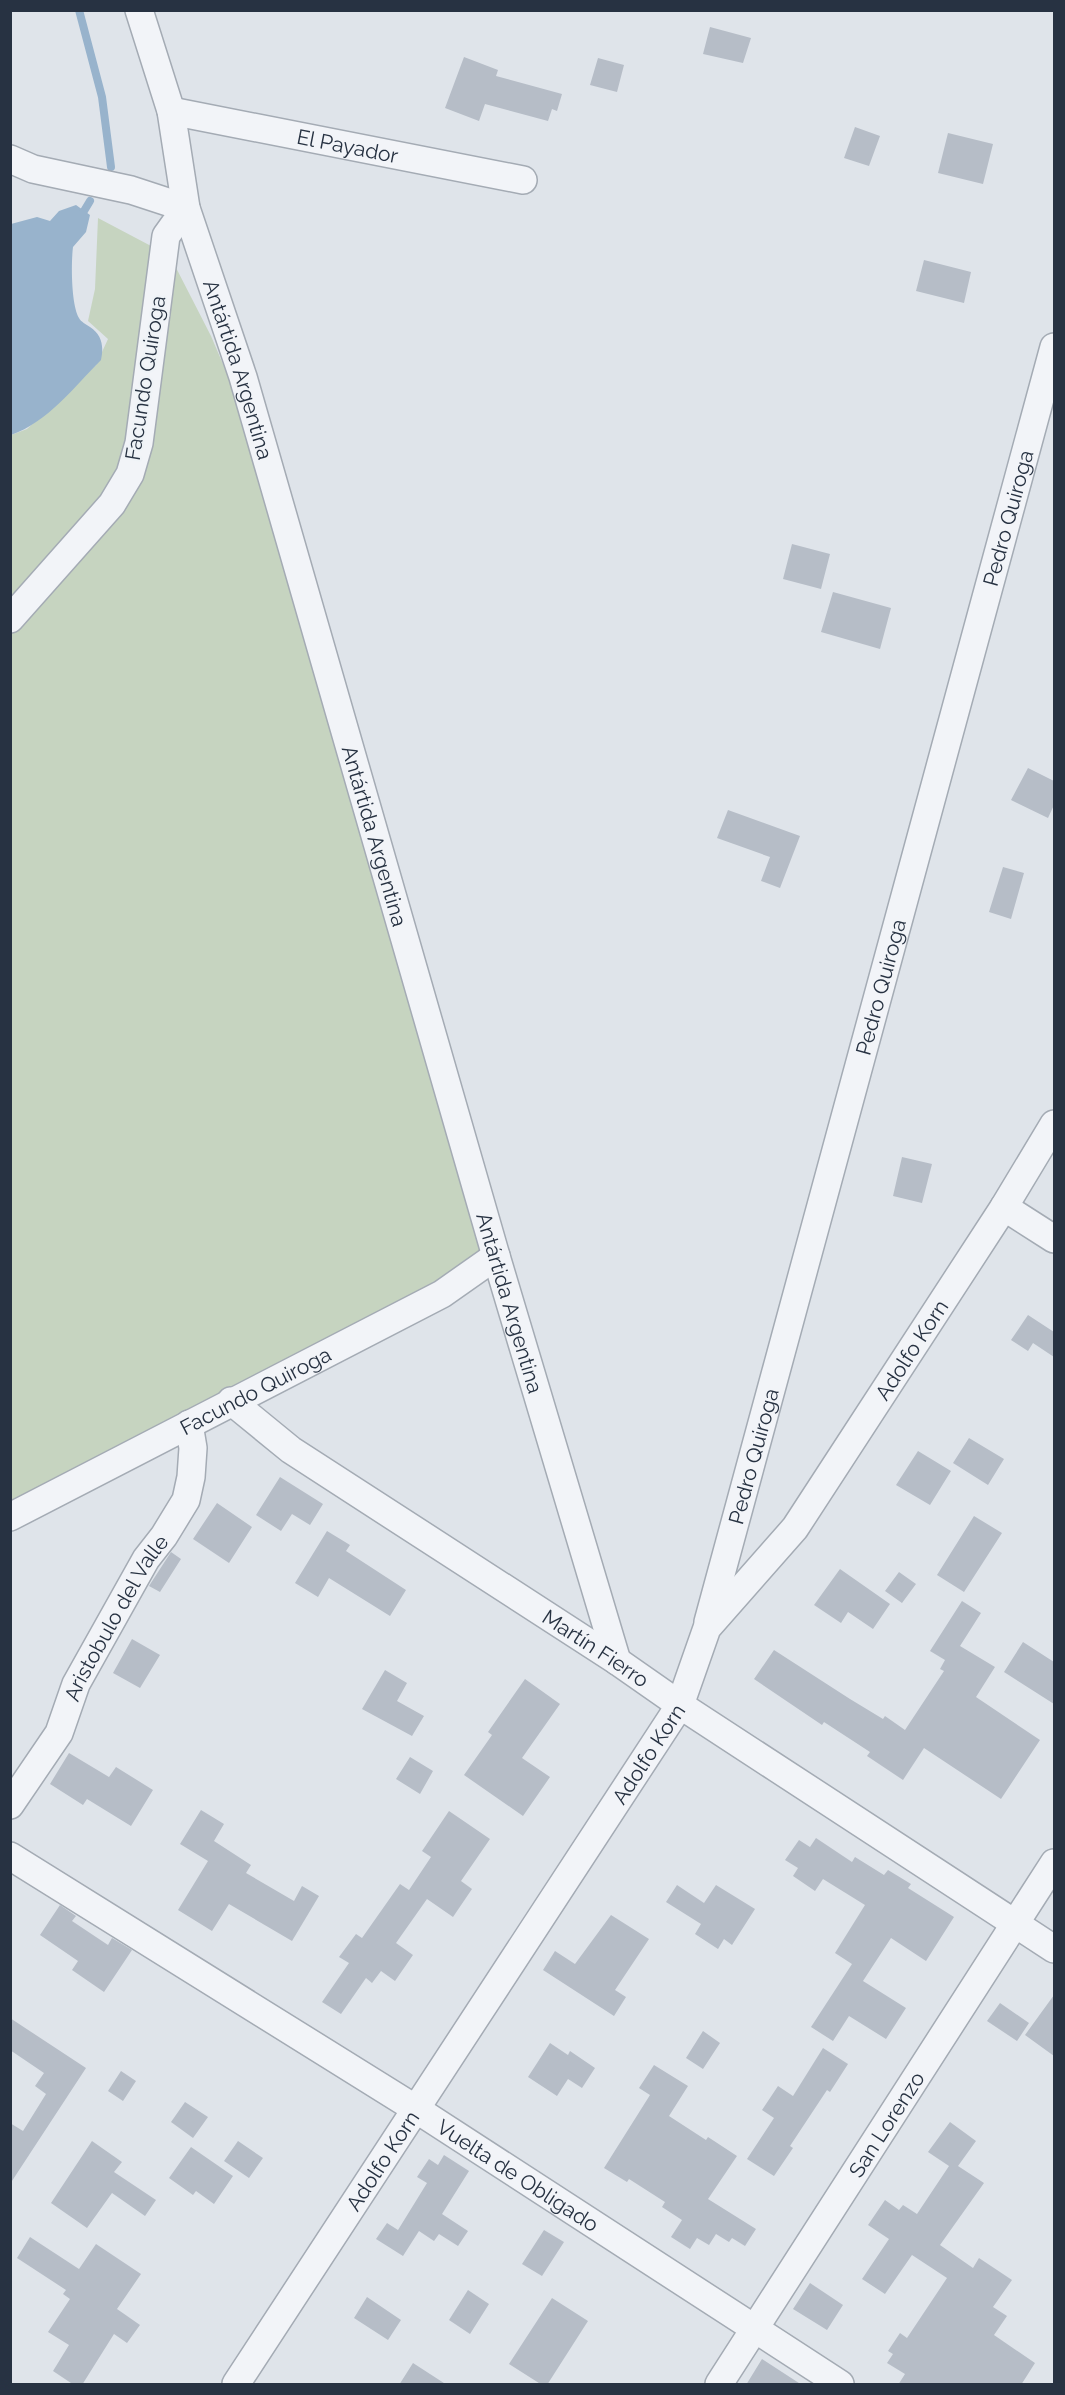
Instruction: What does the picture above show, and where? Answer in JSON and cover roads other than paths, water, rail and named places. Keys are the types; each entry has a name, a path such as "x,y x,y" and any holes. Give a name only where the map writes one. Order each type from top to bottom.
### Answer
{"street":[{"name":"Antártida Argentina","path":"139,10 171,111 186,208 243,377 496,1256 617,1660"},
{"name":"El Payador","path":"171,111 523,180"},
{"path":"10,159 33,169 130,190 186,208"},
{"name":"Facundo Quiroga","path":"10,619 112,504 130,474 139,443 166,236 186,208"},
{"name":"Pedro Quiroga","path":"706,1628 1054,347"},
{"name":"Adolfo Korn","path":"236,2385 680,1705 706,1628 795,1528 1004,1208 1054,1124"},
{"path":"1004,1208 1054,1239"},
{"name":"Facundo Quiroga","path":"10,1517 442,1293 496,1256"},
{"name":"Martín Fierro","path":"231,1401 291,1450 617,1660 680,1705 1054,1949"},
{"name":"Aristobulo del Valle","path":"10,1805 59,1733 76,1684 146,1558 164,1536 186,1500 191,1477 193,1448 189,1424"},
{"name":"Vuelta de Obligado","path":"10,1856 416,2109 840,2385"},
{"name":"San Lorenzo","path":"719,2385 1054,1863"}],"water":[{"path":"76,205 90,215 86,232 73,247 74,303 82,322 100,337 101,360 49,413 11,435 11,224 37,217 50,221 59,211"}],"waterway":[{"path":"79,10 102,97 111,167"},
{"path":"84,211 90,201"}]}
